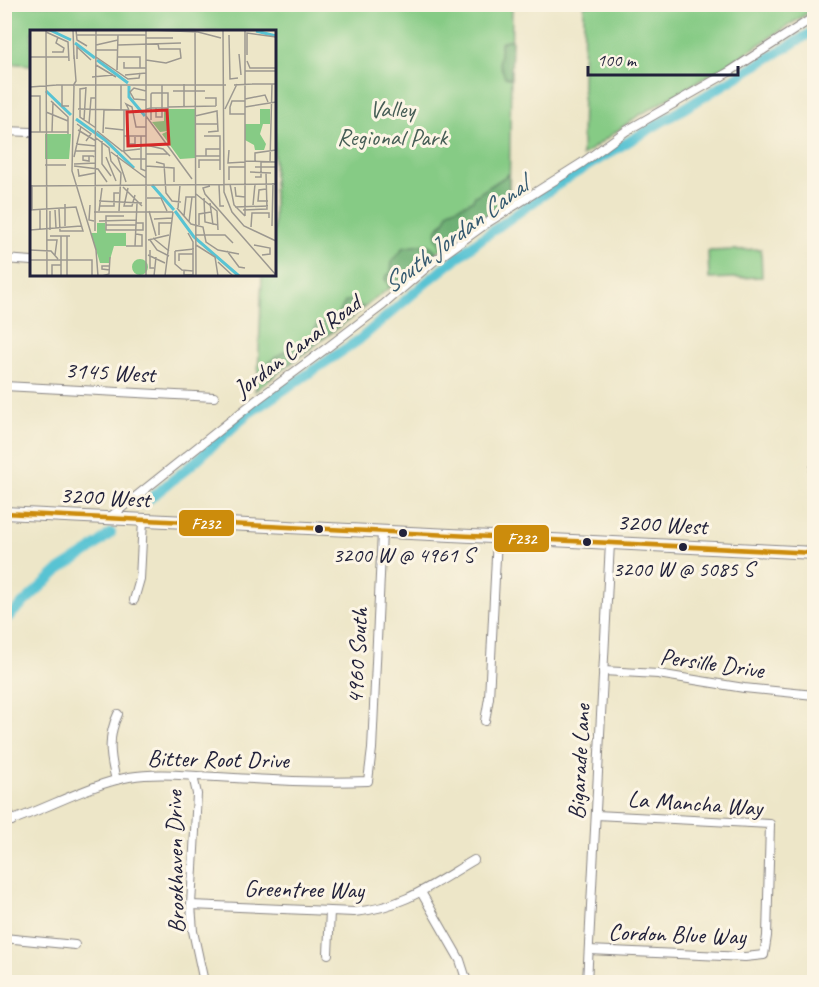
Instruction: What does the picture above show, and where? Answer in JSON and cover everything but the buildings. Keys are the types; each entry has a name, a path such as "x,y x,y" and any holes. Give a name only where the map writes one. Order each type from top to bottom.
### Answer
{"street":[{"name":"Jordan Canal Road","path":"109,518 247,407 383,305 433,262 490,221 582,163 626,131 729,72 814,17"},
{"path":"4,131 30,132"},
{"path":"4,259 30,261"},
{"name":"3145 West","path":"4,386 214,397"},
{"path":"813,553 814,468"},
{"name":"3200 West","path":"4,513 813,553"},
{"path":"134,600 140,579 143,520"},
{"name":"4960 South","path":"368,781 372,749 382,532"},
{"path":"485,721 489,698 497,537"},
{"name":"Bigarade Lane","path":"587,982 610,543"},
{"name":"Persille Drive","path":"603,671 658,674 744,688 814,695"},
{"path":"116,780 109,740 118,714"},
{"name":"Bitter Root Drive","path":"8,822 116,780 163,774 334,782 368,781"},
{"name":"Brookhaven Drive","path":"193,776 196,794 191,905 193,931 204,982"},
{"path":"4,801 8,822"},
{"name":"La Mancha Way","path":"596,815 770,824 764,956"},
{"name":"Greentree Way","path":"191,905 374,911 399,904 474,860"},
{"path":"421,892 460,960 467,982"},
{"path":"328,954 330,911"},
{"path":"4,938 75,945"},
{"name":"Cordon Blue Way","path":"589,950 764,956"}],"green space":[{"path":"814,4 814,9 732,62 638,116 582,156 584,5"},
{"name":"Valley Regional Park","path":"4,5 512,5 509,201 439,250 255,391 258,377 262,276 276,276 276,30 30,30 30,65 5,63"},
{"path":"512,40 511,79 505,77 499,62 501,43"},
{"path":"509,174 509,201 442,248 436,238 437,229 444,222 449,211 472,201 475,196"},
{"path":"426,244 436,253 390,288 385,279 391,273 392,260 402,248"},
{"path":"761,249 762,277 709,279 708,251"},
{"path":"351,300 364,308 269,380 269,362 290,349 304,351 307,348 307,340 311,336 317,338 319,336 315,329 317,324 331,320 338,314 345,302"}],"waterway":[{"name":"South Jordan Canal","path":"143,504 189,467 249,413 359,340 481,239 566,179 814,31"},
{"name":"South Jordan Canal","path":"4,621 60,569 89,551 111,533"}],"transit line":[{"name":"F232","path":"4,513 814,553"}],"place":[{"name":"3200 W @ 4961 S","path":"403,533"},
{"name":"3200 W @ 5085 S","path":"683,547"}]}
